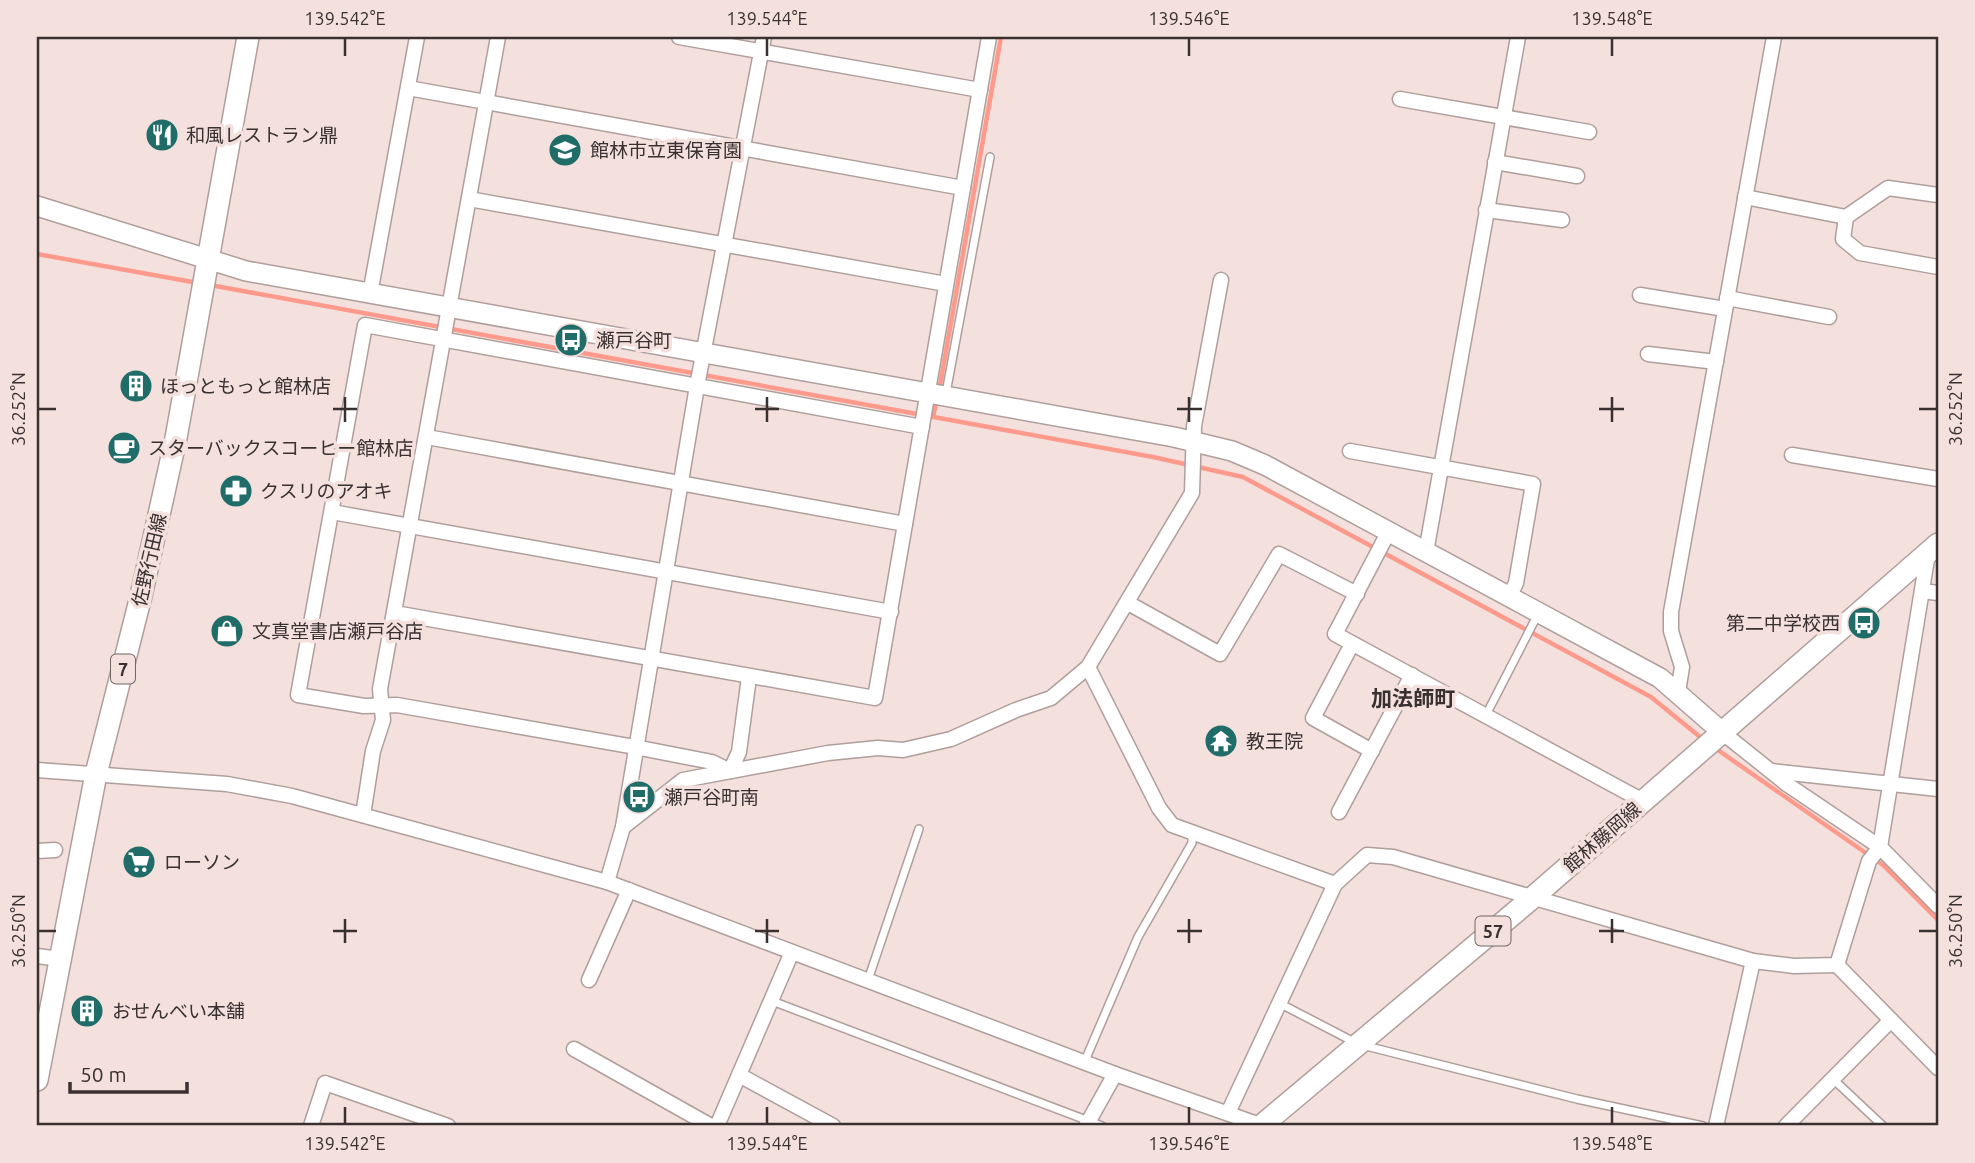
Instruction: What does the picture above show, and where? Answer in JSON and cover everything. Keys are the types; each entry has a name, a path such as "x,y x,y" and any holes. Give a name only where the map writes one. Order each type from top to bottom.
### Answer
{"main road":[{"name":"佐野行田線","path":"37,1075 96,774 160,517 248,37"},
{"name":"館林藤岡線","path":"1262,1126 1531,899 1933,549"}],"street":[{"path":"370,294 417,37"},
{"path":"363,815 373,751 383,720 380,689 498,37"},
{"path":"679,37 762,44 980,90"},
{"path":"395,613 875,698 922,427 936,395 946,284 989,37"},
{"path":"1426,552 1518,37"},
{"path":"1678,692 1682,667 1671,631 1671,612 1774,37"},
{"path":"607,882 623,827 722,244 762,44"},
{"path":"408,88 963,188"},
{"path":"1400,99 1589,132"},
{"path":"1495,162 1577,176"},
{"path":"1745,197 1846,217 1888,188 1938,195"},
{"path":"469,199 946,284"},
{"path":"37,206 246,271 703,352 1196,442 1232,451 1265,465 1660,678 1770,771 1880,847 1938,906"},
{"path":"1486,210 1562,220"},
{"path":"1846,217 1843,239 1860,253 1938,267"},
{"path":"623,827 683,780 828,753 878,748 903,750 951,739 1016,710 1051,698 1088,667 1192,493 1196,442 1194,426 1221,281"},
{"path":"1640,295 1829,317"},
{"path":"730,771 712,762 397,705 381,706 298,695 365,325 922,427"},
{"path":"1648,354 1716,362"},
{"path":"427,437 905,524"},
{"path":"1350,451 1533,484 1516,583 1509,597"},
{"path":"1793,455 1938,479"},
{"path":"332,512 891,612"},
{"path":"1389,531 1335,634 1643,801"},
{"path":"1837,965 1869,861 1880,847 1922,591 1933,549"},
{"path":"1128,603 1220,654 1279,554 1357,594"},
{"path":"1922,591 1938,593"},
{"path":"1352,644 1313,718 1372,751"},
{"path":"1088,667 1158,808 1172,825 1335,884"},
{"path":"1339,812 1412,675"},
{"path":"730,771 740,752 749,677"},
{"path":"37,770 227,783 292,796 607,882 1084,1063 1262,1126"},
{"path":"1770,771 1938,789"},
{"path":"37,851 55,850"},
{"path":"1228,1114 1335,884 1367,855 1385,855 1753,961 1794,966 1837,965 1938,1068"},
{"path":"589,980 629,890"},
{"path":"716,1126 792,952"},
{"path":"37,956 60,959"},
{"path":"1716,1126 1753,961"},
{"path":"1786,1126 1891,1020"},
{"path":"573,1049 711,1126"},
{"path":"1092,1125 1115,1074"},
{"path":"739,1075 833,1126"},
{"path":"311,1126 326,1083 448,1126"}],"lane":[{"path":"936,395 990,157"},
{"path":"1486,715 1539,613"},
{"path":"868,980 919,829"},
{"path":"1084,1063 1138,937 1192,843 1192,833"},
{"path":"772,1001 1092,1125"},
{"path":"1279,1002 1358,1044 1577,1099 1703,1126"},
{"path":"1833,1079 1883,1126"}],"waterway":[{"path":"939,391 1001,37"},
{"path":"37,254 198,283"},
{"path":"210,285 1153,457 1243,477 1651,697 1705,741"},
{"path":"933,417 937,399"},
{"path":"1715,748 1883,865 1938,920"}],"place":[{"name":"和風レストラン鼎","path":"162,135"},
{"name":"館林市立東保育園","path":"565,150"},
{"name":"瀬戸谷町","path":"571,340"},
{"name":"ほっともっと館林店","path":"136,386"},
{"name":"スターバックスコーヒー館林店","path":"124,448"},
{"name":"クスリのアオキ","path":"236,491"},
{"name":"第二中学校西","path":"1864,623"},
{"name":"文真堂書店瀬戸谷店","path":"227,631"},
{"name":"教王院","path":"1221,741"},
{"name":"瀬戸谷町南","path":"639,797"},
{"name":"ローソン","path":"139,862"},
{"name":"おせんべい本舗","path":"87,1011"}],"district":[{"name":"加法師町","path":"1413,698"}]}
